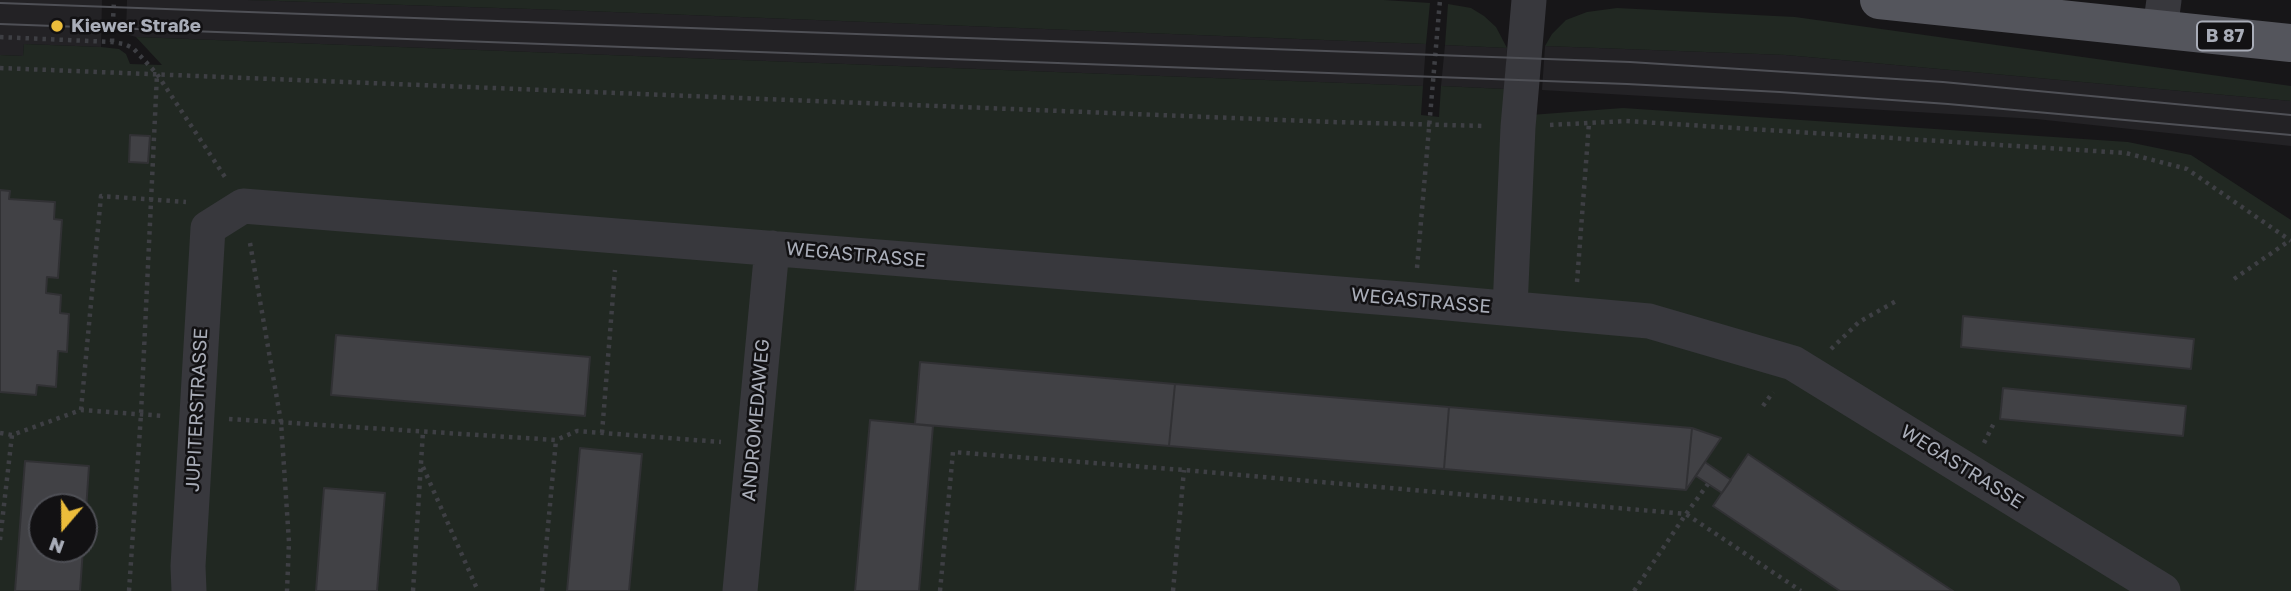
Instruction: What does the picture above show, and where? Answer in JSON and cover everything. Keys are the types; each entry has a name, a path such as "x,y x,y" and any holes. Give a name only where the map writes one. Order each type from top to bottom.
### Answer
{"main road":[{"name":"B 87","path":"1879,0 2162,14 2291,43"}],"street":[{"name":"WEGASTRASSE","path":"1510,308 1518,127 1530,0"},
{"name":"WEGASTRASSE","path":"243,206 1648,321 1793,363 2163,591"},
{"name":"JUPITERSTRASSE","path":"189,591 188,566 208,228 243,206"},
{"name":"ANDROMEDAWEG","path":"740,591 772,248"}],"path":[{"path":"112,41 114,0"},
{"path":"1414,300 1440,0"},
{"path":"0,68 1429,125 1518,127 1626,121 2126,153 2187,169 2290,241 2234,279"},
{"path":"129,591 141,414 157,74"},
{"path":"1574,314 1589,123"},
{"path":"80,410 101,195 243,206"},
{"path":"602,433 618,236"},
{"path":"1809,372 1859,322 1898,300"},
{"path":"0,433 12,435 80,410 556,440 576,431 754,444"},
{"path":"414,591 423,431"},
{"path":"0,540 12,435"},
{"path":"541,591 556,440"},
{"path":"940,591 953,452 1686,514 1801,591"},
{"path":"422,464 478,591"},
{"path":"1173,591 1184,470"},
{"path":"1634,591 1708,484"}],"shaded area":[{"path":"0,0 102,0 101,47 24,44 23,56 0,55"},
{"path":"127,0 248,0 562,10 1426,44 1423,86 136,37 126,34"},
{"path":"248,0 1384,0 1430,3 1426,44"},
{"path":"1448,4 1471,8 1484,16 1496,27 1507,48 1445,45"},
{"path":"1617,8 1795,17 2291,86 2291,101 1786,55 1545,46 1566,20 1587,12"},
{"path":"136,37 1423,86 1421,115 1439,117 1441,86 1505,89 1504,117 1623,108 2128,142 2191,155 2291,220 2291,591 0,591 0,55 23,56 24,44 101,47 119,49 126,54 130,64 162,65"},
{"path":"1445,45 1507,48 1505,89 1441,86"},
{"path":"1545,46 1786,55 2291,101 2291,146 2036,119 1542,90"}],"building":[{"path":"130,135 150,136 148,163 129,162"},
{"path":"0,190 10,191 9,199 55,202 54,219 62,220 58,278 47,277 46,293 61,295 60,313 69,314 67,352 58,351 56,387 37,385 36,395 0,392"},
{"path":"1963,316 2194,339 2191,369 1961,347"},
{"path":"336,335 590,357 585,416 331,395"},
{"path":"920,362 1175,384 1169,446 915,424"},
{"path":"1175,384 1449,407 1444,469 1169,446"},
{"path":"2003,388 2186,406 2183,436 2000,419"},
{"path":"1449,407 1692,428 1686,490 1444,469"},
{"path":"870,420 933,426 919,591 855,591"},
{"path":"1692,428 1721,438 1686,490"},
{"path":"580,448 642,454 629,591 567,591"},
{"path":"1748,454 1953,591 1840,591 1713,506"},
{"path":"25,461 89,466 87,493 28,493 28,563 82,563 80,591 15,591"},
{"path":"1705,462 1731,480 1722,493 1696,476"},
{"path":"324,488 385,493 377,591 316,591"}],"tram line":[{"path":"0,3 1630,62 1943,82 2291,115"},
{"path":"0,24 1627,84 1948,104 2291,135"}],"place":[{"name":"Kiewer Straße","path":"57,26"}]}
